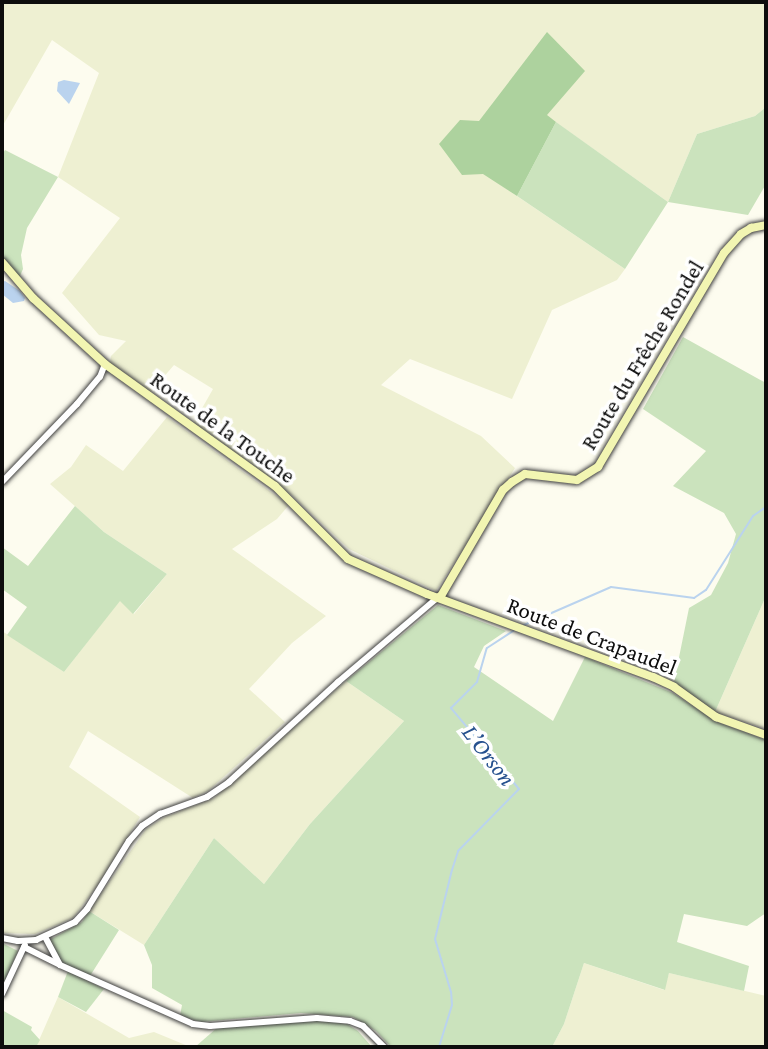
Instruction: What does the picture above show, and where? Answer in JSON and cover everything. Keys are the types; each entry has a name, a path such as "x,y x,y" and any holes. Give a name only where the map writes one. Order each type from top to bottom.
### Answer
{"street":[{"name":"Route du Frêche Rondel","path":"437,598 441,596 503,491 512,482 525,474 577,480 598,467 724,253 741,234 751,228 766,225"},
{"name":"Route de la Touche","path":"2,262 43,308 105,364 275,486 348,559 437,598"},
{"path":"2,482 77,404 100,377 105,364"},
{"name":"Route de Crapaudel","path":"437,598 653,677 674,687 716,717 766,735"},
{"path":"2,994 25,944 67,928 82,915 129,841 142,826 160,814 207,797 223,786 338,682 437,598"},
{"path":"46,937 60,965"},
{"path":"2,938 25,944 60,965 193,1024 211,1026 317,1018 350,1021 363,1026 384,1047"}],"green space":[{"path":"2,2 766,2 766,107 755,116 697,134 668,202 547,116 483,173 625,269 617,280 552,310 512,399 410,359 381,385 481,436 515,468 436,591 349,549 293,496 193,424 213,389 174,365 149,394 110,364 111,356 126,341 99,335 62,293 120,218 58,177 99,73 52,40 2,127"},
{"path":"547,32 585,71 547,115 556,122 517,196 483,174 462,175 439,144 460,120 479,121"},
{"path":"766,107 766,184 748,215 668,202 697,134 755,116"},
{"path":"556,122 668,202 625,269 517,196"},
{"path":"5,150 58,177 27,228 21,255 23,269 19,278 2,256 2,155"},
{"path":"683,337 766,383 766,596 715,712 674,682 689,608 711,595 728,563 736,534 724,513 673,486 706,451 643,409"},
{"path":"167,417 289,505 277,519 232,549 326,616 292,643 249,689 285,722 208,791 193,798 88,731 69,767 140,817 98,885 73,918 35,934 2,933 2,631 64,672 120,600 134,614 167,574 104,532 50,484 71,467 86,445 123,471"},
{"path":"75,506 104,532 167,574 133,614 120,601 64,672 7,635 27,607 2,589 2,547 28,566"},
{"path":"766,596 766,729 715,712"},
{"path":"438,605 506,631 484,646 474,667 553,721 585,657 673,693 717,722 766,740 766,913 747,926 684,914 677,942 749,966 744,991 669,973 665,990 584,963 564,1024 552,1047 391,1047 376,1031 353,1017 301,1013 201,1022 180,1016 182,1005 152,988 152,965 144,945 214,838 264,884 310,824 404,721 346,681"},
{"path":"346,681 404,721 310,824 264,884 214,838 144,945 89,911 146,829 165,817 214,798"},
{"path":"89,911 119,930 90,976 63,963 51,946 51,939 82,922"},
{"path":"2,943 18,951 2,987"},
{"path":"584,963 664,990 669,973 766,996 766,1047 552,1047 564,1024"},
{"path":"68,971 104,989 86,1012 58,997"},
{"path":"58,997 129,1038 154,1032 188,1046 36,1047"},
{"path":"2,1010 32,1027 31,1030 40,1040 36,1047 2,1047"},
{"path":"316,1020 347,1024 358,1031 372,1047 195,1047 218,1027"}],"water":[{"path":"64,80 80,83 69,104 57,91 58,82"},
{"path":"5,281 20,291 24,301 13,303 2,294 2,282"}],"waterway":[{"name":"L’Orson","path":"524,625 611,587 694,598 706,590 753,516 766,507"},
{"name":"L’Orson","path":"439,1047 452,1005 451,992 435,939 452,870 458,851 519,789 451,708 477,682 487,648 515,630"}]}
